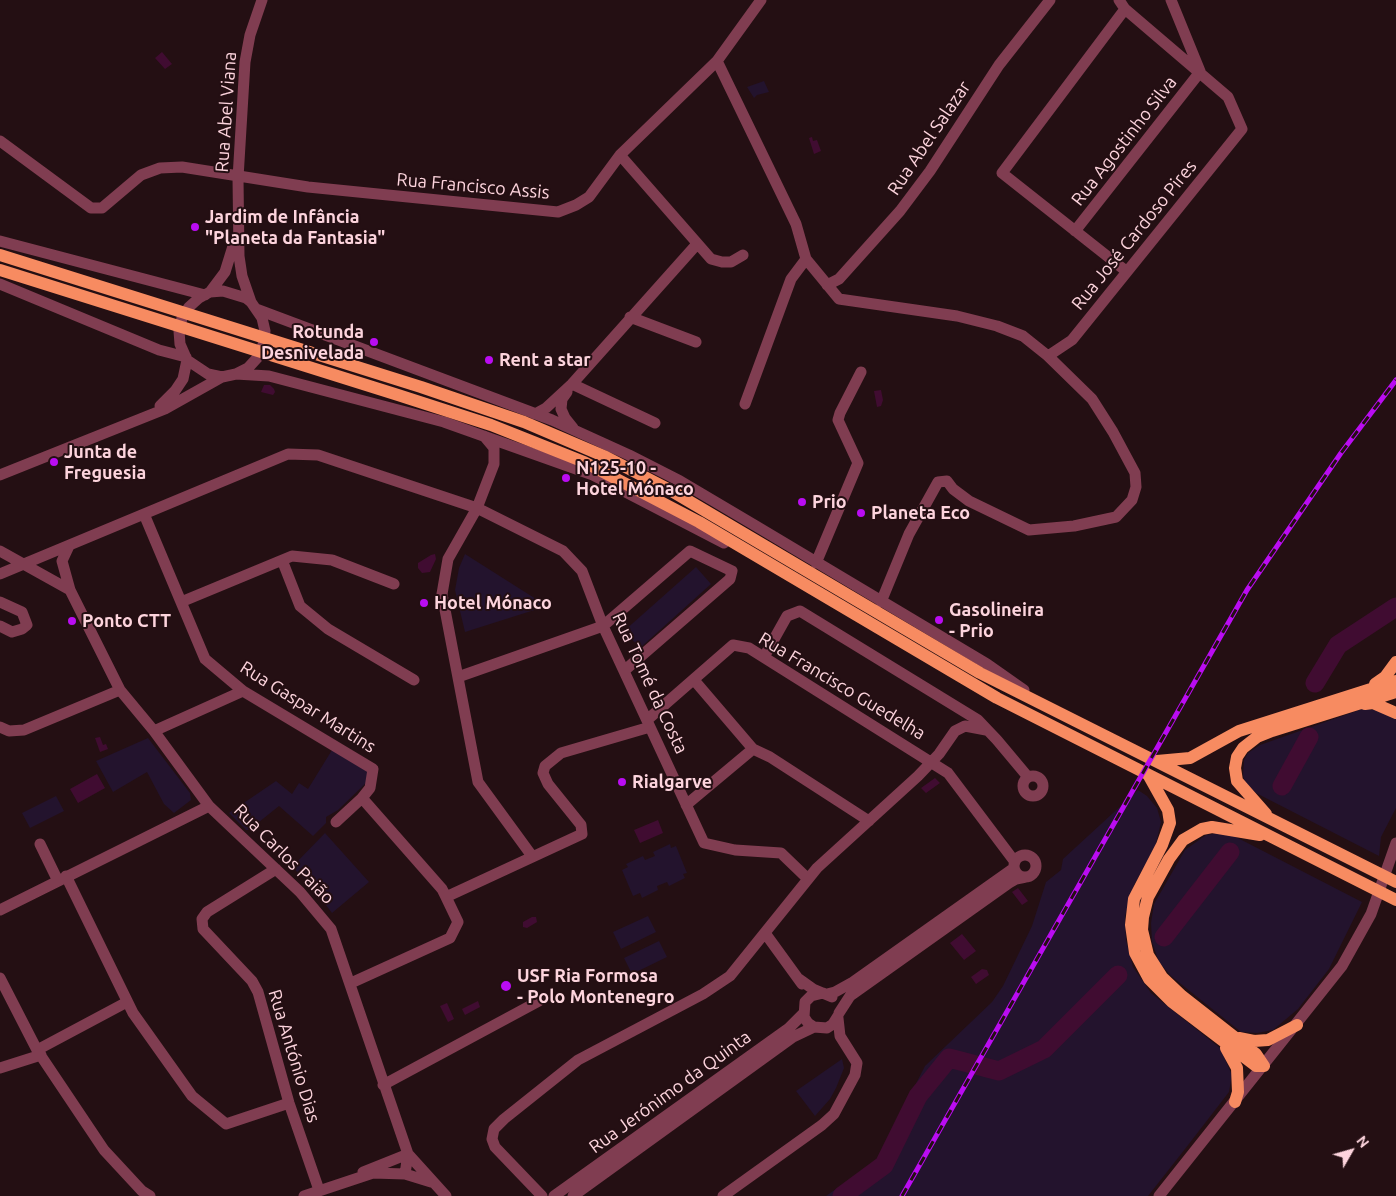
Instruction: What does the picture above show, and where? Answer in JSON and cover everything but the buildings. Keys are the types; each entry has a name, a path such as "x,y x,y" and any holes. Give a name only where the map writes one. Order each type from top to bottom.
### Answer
{"main road":[{"path":"0,255 421,387 524,422 606,457 678,495 980,673 1395,881"},
{"path":"0,270 288,359 491,425 584,462 699,522 962,678 1127,765 1393,898"},
{"path":"1361,690 1385,677 1396,662"},
{"path":"1158,761 1190,758 1239,731 1361,690 1396,681"},
{"path":"1273,821 1237,781 1235,768 1237,757 1243,748 1256,737 1272,731 1396,692"},
{"path":"1357,704 1373,703 1396,713"},
{"path":"1149,776 1168,810 1170,823 1162,845 1134,899 1131,926 1135,953 1149,979 1160,991 1226,1038 1268,1040 1296,1025"},
{"path":"1264,1066 1256,1066 1177,992 1154,966 1144,942 1143,917 1148,897 1169,859 1183,840 1202,829 1212,827 1268,836"},
{"path":"1226,1038 1237,1068 1238,1092 1235,1102"}],"street":[{"name":"Rua Francisco Assis","path":"0,141 91,208 102,208 141,175 160,168 182,167 238,178 308,187 558,212 576,206 589,197 620,155 717,61 761,0"},
{"name":"Rua Abel Salazar","path":"827,285 839,279 900,211 930,172 999,66 1050,0"},
{"path":"1171,0 1200,72"},
{"name":"Rua Abel Viana","path":"256,309 242,276 237,229 245,62 257,3"},
{"path":"1126,271 1002,173 1122,4 1200,72"},
{"path":"717,61 796,224 806,259 839,299 957,316 997,326 1023,336 1048,356 1092,399 1113,432 1135,473 1136,487 1132,500 1116,517 1074,526 1029,530 969,501 953,489 947,481 938,482 909,534 881,602"},
{"name":"Rua José Cardoso Pires","path":"1048,356 1072,340 1242,129 1228,98 1200,72"},
{"name":"Rua Agostinho Silva","path":"1075,231 1200,72"},
{"path":"620,155 712,259 731,262 743,254"},
{"name":"Rua Abel Viana","path":"205,295 226,272 237,229"},
{"path":"0,241 205,295 235,293 256,309 576,431 680,481 987,664 1049,708"},
{"path":"535,414 546,408 572,384 697,244"},
{"path":"745,404 791,279 806,259"},
{"path":"0,284 160,350 187,358 208,374 222,377"},
{"path":"143,417 152,412 175,391 183,379 187,358 180,344 179,331 182,318 189,307 205,295"},
{"path":"0,475 164,409 222,377 236,374 248,368 258,357 263,345 265,331 256,309"},
{"path":"630,317 696,342"},
{"path":"816,563 858,463 838,420 861,372"},
{"path":"236,374 269,376 298,382 444,422 483,435 593,475 776,568"},
{"path":"572,384 655,423"},
{"path":"572,384 562,399 561,409 564,418 576,431"},
{"path":"483,435 494,448 492,473"},
{"path":"521,449 511,450 499,459 477,508 448,559 442,594 478,782 532,856"},
{"name":"Rua Tomé da Costa","path":"0,574 288,454 318,455 477,508 563,551 582,572 604,626 704,843 735,850 781,853 808,880"},
{"name":"Rua Gaspar Martins","path":"144,514 205,659 243,691 372,768 370,788 336,822"},
{"name":"Rua Carlos Paião","path":"69,546 62,561 64,575 120,690 154,731 210,806 322,915 331,929 408,1154 405,1174"},
{"path":"0,551 70,590"},
{"path":"458,677 604,626 690,551 732,571 730,579 625,670"},
{"path":"181,602 292,556 332,560 394,584"},
{"path":"282,560 300,606 328,629 414,680"},
{"path":"0,602 22,612 27,625 22,629 12,632 0,626"},
{"path":"764,656 787,616 800,611 978,720 998,740 1028,777"},
{"name":"Rua Francisco Guedelha","path":"649,724 733,645 749,648 948,773 1005,848 1014,865"},
{"path":"694,680 753,749 770,757 869,821"},
{"path":"0,728 9,731 24,730 120,690"},
{"path":"154,731 243,691"},
{"path":"951,704 956,716 955,731"},
{"path":"446,897 582,834 581,825 548,784 543,773 545,766 561,753 649,724"},
{"path":"542,1196 496,1147 492,1138 494,1129 578,1060 720,984 730,976 817,868 932,762 955,731 965,726 986,730"},
{"path":"686,805 753,749"},
{"path":"351,983 450,938 458,922 442,889 362,798"},
{"path":"0,910 210,806"},
{"path":"1159,1196 1342,966 1371,914 1396,843"},
{"path":"40,844 62,879 127,1002 192,1096 226,1124 289,1103"},
{"path":"1005,848 1015,854 1032,857 1036,865 1035,872 1026,877 1020,876 1014,865"},
{"name":"Rua Jerónimo da Quinta","path":"554,1196 789,1028 805,1007 810,996 835,992 853,982 1014,865 1019,857 1025,855"},
{"name":"Rua António Dias","path":"276,870 206,912 202,919 203,929 244,972 258,992 289,1103 319,1190"},
{"name":"Rua Jerónimo da Quinta","path":"573,1196 793,1036 833,1024 850,996 1009,883 1026,877"},
{"path":"765,932 803,987 808,1023 844,1045"},
{"path":"0,978 39,1053 104,1150 142,1191 149,1196"},
{"path":"723,1196 822,1125 834,1114 855,1074 856,1063 844,1045 837,1027 837,1002 825,993 807,986 799,979"},
{"path":"383,1085 539,1001"},
{"path":"0,1068 39,1053 127,1002"},
{"path":"350,1179 376,1165 408,1154 431,1182 446,1196"},
{"path":"304,1196 350,1179 373,1173 405,1174 431,1182"},
{"path":"530,1182 534,1196"}],"shaded area":[{"path":"162,52 172,64 165,69 155,58"},
{"path":"764,81 769,92 757,95 754,98 747,87"},
{"path":"812,137 813,141 817,140 821,151 814,154 809,138"},
{"path":"264,385 270,385 274,389 273,395 261,392"},
{"path":"881,390 883,400 881,406 877,407 874,391"},
{"path":"435,554 436,559 430,572 422,573 418,568 418,563"},
{"path":"465,554 547,606 465,632 455,590 459,568"},
{"path":"696,567 711,584 640,648 624,631"},
{"path":"1362,709 1379,710 1396,719 1396,808 1381,837 1379,856 1256,793 1245,783 1243,775 1244,760 1248,753 1260,745"},
{"path":"100,737 103,745 106,744 108,749 100,752 95,738"},
{"path":"148,738 190,793 191,800 174,813 164,804 147,772 113,792 96,761"},
{"path":"332,750 363,766 369,773 366,783 338,810 326,817 326,823 313,836 279,806 249,830 246,830 229,813 276,781 292,794 299,783 308,789"},
{"path":"97,774 105,788 78,803 70,789"},
{"path":"935,778 940,783 926,793 921,788"},
{"path":"1138,790 1147,796 1157,808 1161,822 1155,848 1134,885 1125,916 1126,940 1133,967 1151,993 1220,1048 1232,1075 1229,1092 1148,1196 826,1196 877,1160 925,1066 992,1002 1003,986 1032,926 1046,882 1061,870 1063,859"},
{"path":"56,796 64,811 30,828 22,813"},
{"path":"658,820 663,833 640,843 634,830"},
{"path":"325,833 369,882 332,913 310,884 292,867"},
{"path":"1218,833 1232,835 1362,902 1329,969 1298,1009 1273,1030 1257,1033 1241,1032 1171,976 1159,962 1152,942 1151,923 1154,904 1185,850 1206,835"},
{"path":"670,844 671,848 676,846 687,873 683,874 685,878 669,886 667,882 657,886 658,890 642,898 640,893 633,896 622,870 628,867 626,864 643,856 645,860 655,856 653,852"},
{"path":"1018,888 1028,901 1022,905 1012,892"},
{"path":"648,916 656,932 621,949 613,932"},
{"path":"536,917 537,922 527,928 523,927 523,922"},
{"path":"962,934 976,951 964,960 950,943"},
{"path":"659,941 667,957 632,974 624,958"},
{"path":"982,969 987,970 989,975 976,984 971,977"},
{"path":"478,1001 480,1007 465,1015 462,1009"},
{"path":"447,1003 454,1019 448,1022 440,1006"},
{"path":"842,1059 844,1068 836,1088 830,1099 815,1116 796,1091"}],"waterway":[{"path":"1315,683 1338,645 1396,607"},
{"path":"1282,786 1309,737"},
{"path":"1164,937 1230,852"},
{"path":"842,1196 884,1165 918,1096 949,1058 999,1071 1044,1049 1118,975"}],"railway":[{"path":"902,1196 1247,590 1341,453 1396,380"}],"place":[{"name":"Jardim de Infância \"Planeta da Fantasia\"","path":"195,227"},
{"name":"Rotunda Desnivelada","path":"374,342"},
{"name":"Rent a star","path":"489,360"},
{"name":"Junta de Freguesia","path":"54,462"},
{"name":"N125-10 - Hotel Mónaco","path":"566,478"},
{"name":"Prio","path":"802,502"},
{"name":"Planeta Eco","path":"861,513"},
{"name":"Hotel Mónaco","path":"424,603"},
{"name":"Gasolineira - Prio","path":"939,620"},
{"name":"Ponto CTT","path":"72,621"},
{"name":"Rialgarve","path":"622,782"},
{"name":"USF Ria Formosa - Polo Montenegro","path":"506,986"}]}
